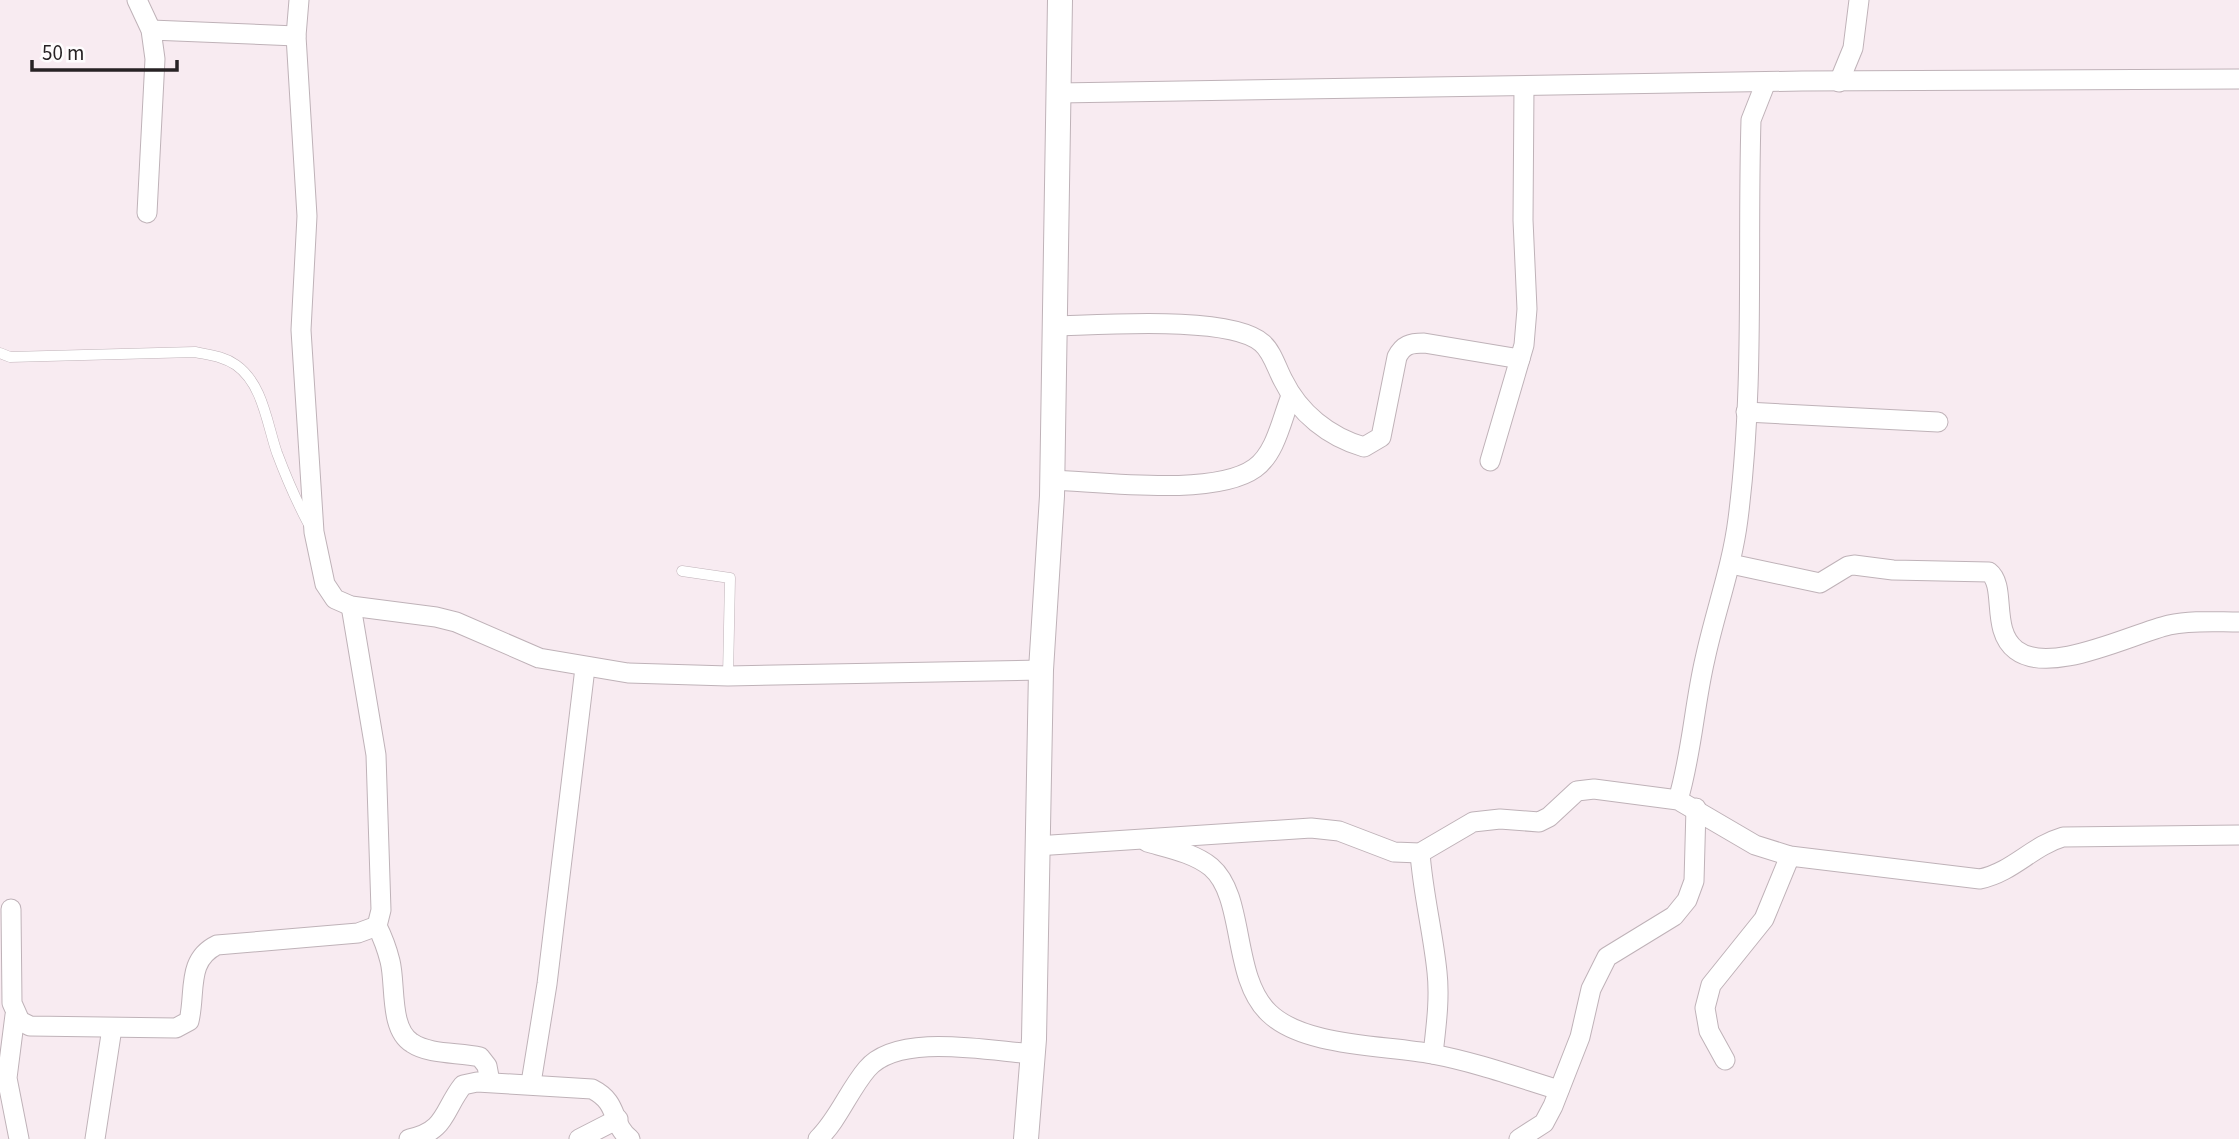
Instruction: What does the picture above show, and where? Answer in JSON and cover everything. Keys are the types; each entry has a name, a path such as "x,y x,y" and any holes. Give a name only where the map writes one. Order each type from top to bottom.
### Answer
{"street":[{"path":"137,0 151,30 155,59 147,213"},
{"path":"299,0 296,36 307,205 300,330 314,532 325,584 335,599 351,606 456,622 539,658 585,668 628,673 729,676 1041,670"},
{"path":"1026,1139 1033,1054 1041,670 1052,480 1059,0"},
{"path":"1839,82 1853,48 1859,0"},
{"path":"151,30 296,36"},
{"path":"1059,93 1766,82 2239,79"},
{"path":"1519,1139 1544,1123 1580,1037 1597,971 1607,957 1674,916 1687,900 1694,881 1687,804 1689,764 1704,660 1731,564 1738,520 1746,412 1751,120 1766,82"},
{"path":"1490,461 1520,359 1527,309 1523,220 1524,87"},
{"path":"1055,326 1164,325 1246,332 1264,344 1291,396 1321,426 1364,447 1381,437 1397,357 1402,348 1411,343 1424,343 1520,359"},
{"path":"1052,480 1200,485 1231,481 1257,467 1272,446 1291,396"},
{"path":"1746,412 1938,422"},
{"path":"1731,564 1820,583 1840,570 1854,565 1893,570 1989,572 1995,580 1999,622 2007,642 2032,659 2049,659 2095,649 2174,624 2239,622"},
{"path":"351,606 376,755 381,910 377,926 391,964 398,1018 404,1037 413,1044 480,1057 487,1066 490,1082"},
{"path":"531,1083 547,984 585,668"},
{"path":"1036,845 1311,828 1339,831 1394,852 1420,853 1473,822 1500,819 1539,822 1549,817 1577,791 1594,789 1626,792 1687,804 1755,845 1790,856 1980,879 2007,871 2037,848 2063,837 2239,835"},
{"path":"1136,838 1193,857 1212,868 1224,886 1254,993 1269,1013 1289,1028 1327,1039 1433,1054 1559,1090"},
{"path":"1420,853 1426,913 1437,973 1438,1008 1433,1054"},
{"path":"1725,1059 1709,1031 1705,1008 1711,985 1764,919 1790,856"},
{"path":"11,909 12,1003 15,1015 7,1078 19,1139"},
{"path":"15,1015 30,1026 112,1028 184,1025 191,1012 198,960 205,951 217,945 358,933 377,926"},
{"path":"95,1139 112,1028"},
{"path":"823,1138 868,1068 880,1056 895,1050 920,1047 1033,1054"},
{"path":"409,1139 432,1131 445,1119 463,1085 490,1082 592,1089 604,1095 613,1105 621,1132 630,1139"},
{"path":"579,1139 618,1119"}],"lane":[{"path":"0,352 10,357 195,352 220,357 238,366 252,383 263,406 294,496 314,532"},
{"path":"682,571 730,578 729,676"}]}
